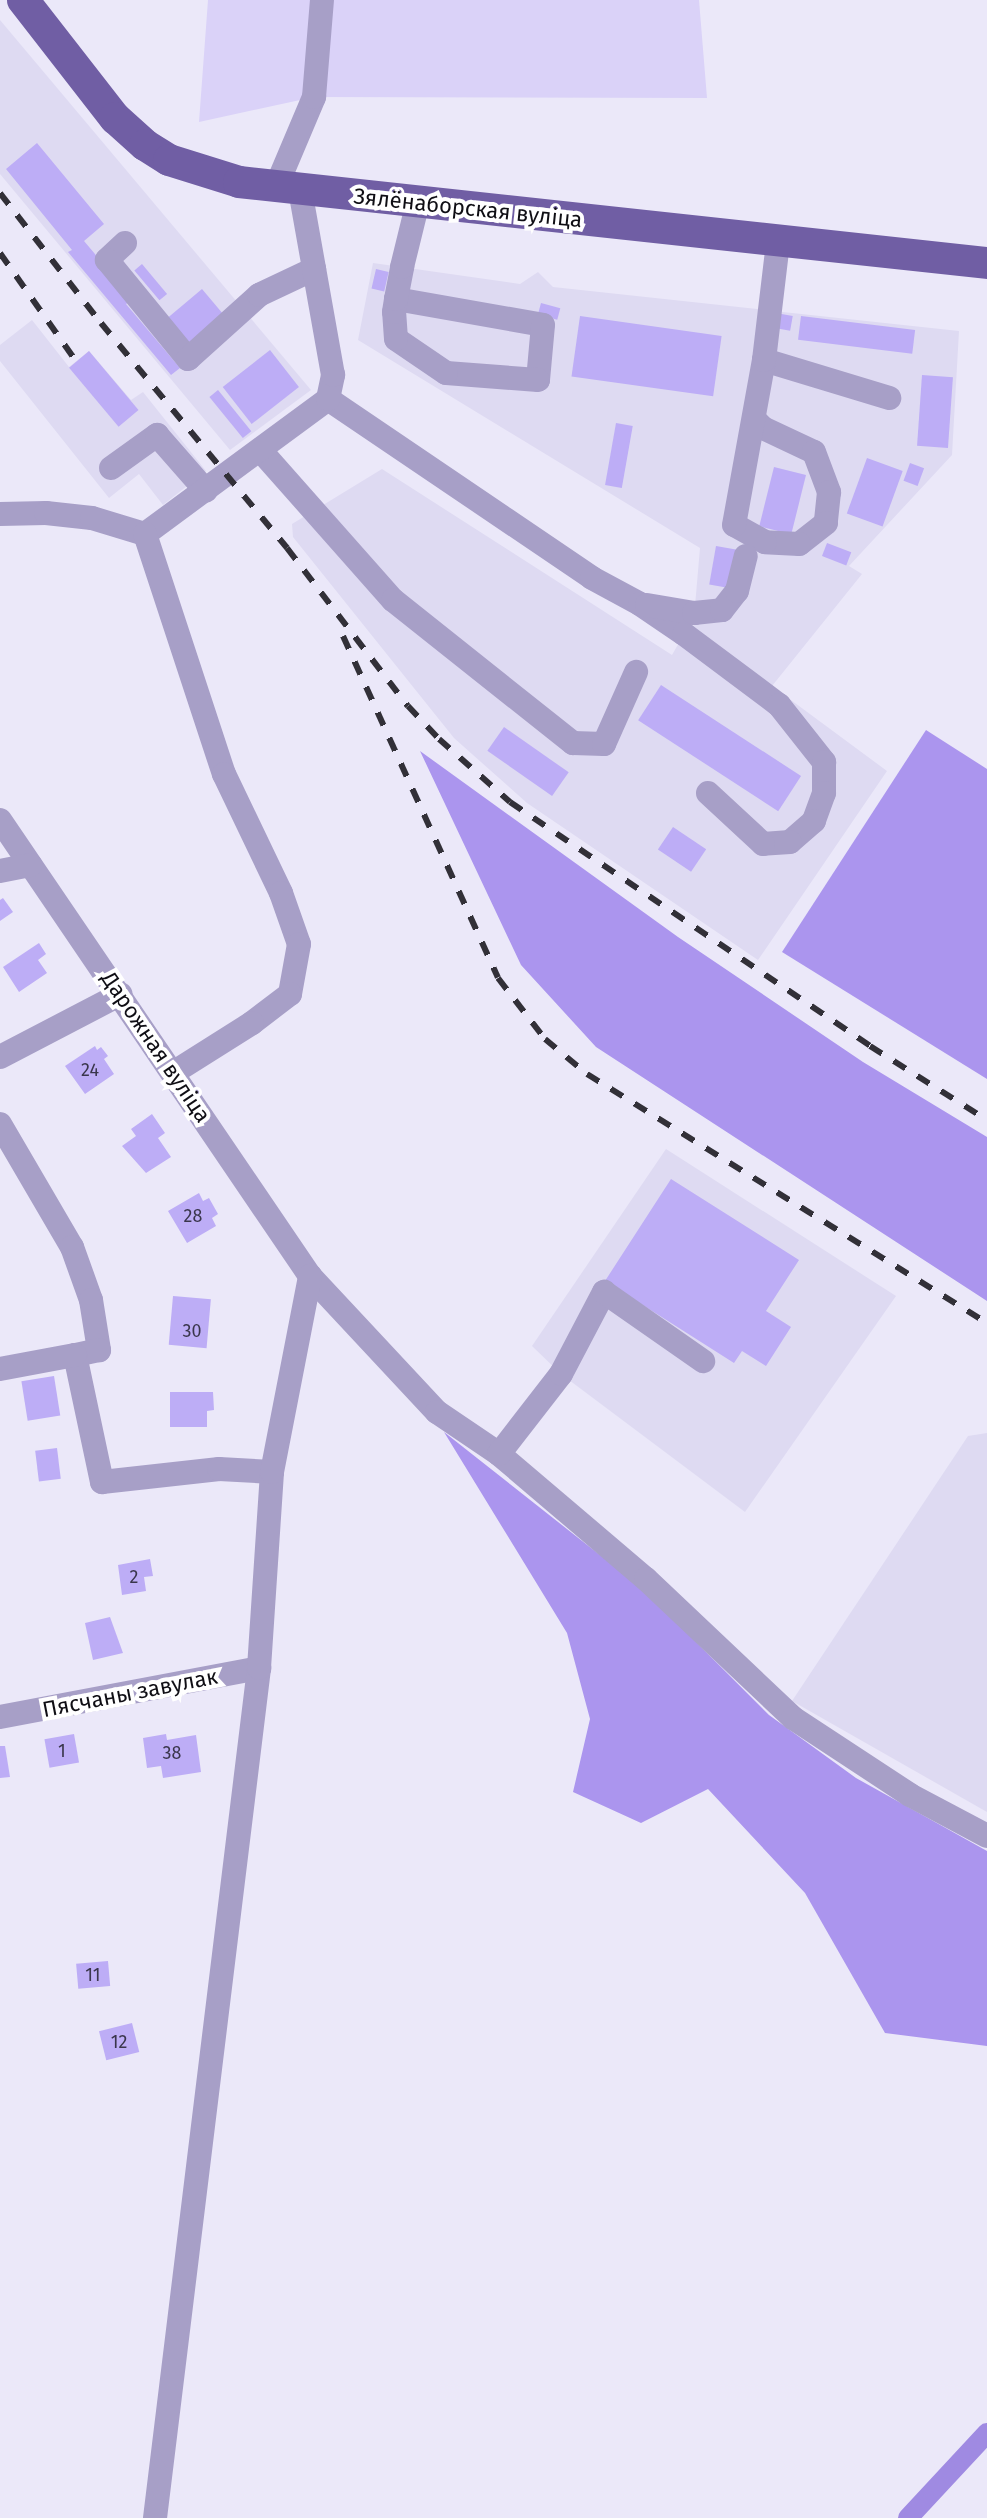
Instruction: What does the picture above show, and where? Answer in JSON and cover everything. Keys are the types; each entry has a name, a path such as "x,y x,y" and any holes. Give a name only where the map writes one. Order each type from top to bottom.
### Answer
{"main road":[{"name":"Зялёнаборская вуліца","path":"23,0 115,118 145,145 169,160 225,178 288,189 987,263"}],"street":[{"path":"145,534 328,399 333,375 314,269 288,189 314,97 322,0"},
{"path":"396,299 543,325 538,380 446,373 396,339 396,299 418,202"},
{"path":"754,419 763,428 814,452 829,492 826,523 799,544 765,542 734,525 764,360 778,242"},
{"path":"125,243 107,260 188,359 259,295 314,269"},
{"path":"764,360 889,398"},
{"path":"328,399 592,578 640,604 779,705 824,762 824,793 814,821 790,842 763,844 708,793"},
{"path":"111,468 157,435 206,491"},
{"path":"261,451 393,600 573,743 604,744 636,672"},
{"path":"0,514 46,513 92,518 145,534"},
{"path":"145,534 224,774 281,893 299,944 290,994 252,1023 173,1073"},
{"path":"640,604 694,613 722,610 737,591 746,556"},
{"name":"Дарожная вуліца","path":"0,820 310,1276 437,1412 499,1454 646,1579 793,1718 910,1795 987,1836"},
{"path":"0,871 30,865"},
{"path":"1,1055 121,994"},
{"path":"0,1124 72,1247 91,1300 99,1350 0,1369"},
{"path":"155,2518 259,1668 272,1472 310,1276"},
{"path":"499,1454 561,1374 604,1292 703,1361"},
{"path":"75,1355 102,1482 219,1469 272,1472"},
{"name":"Пясчаны завулак","path":"0,1717 259,1668"}],"shaded area":[{"path":"208,0 699,0 707,98 314,97 199,122"},
{"path":"0,20 311,390 230,450 0,174"},
{"path":"373,263 520,284 538,272 553,287 959,331 952,455 849,566 862,574 772,686 887,771 758,960 527,803 454,738 293,537 292,524 382,469 672,655 684,634 693,629 700,548 358,340"},
{"path":"32,320 69,367 89,351 131,400 143,392 206,471 163,505 139,474 109,498 0,361 0,345"},
{"path":"926,730 987,769 987,1079 782,952"},
{"path":"420,751 678,937 863,1062 987,1137 987,1301 596,1047 521,965"},
{"path":"666,1149 896,1296 745,1512 561,1374 532,1346"},
{"path":"444,1432 643,1589 769,1715 856,1778 987,1851 987,2046 885,2033 805,1893 708,1789 641,1823 573,1792 590,1719 567,1633"},
{"path":"987,1433 987,1812 792,1701 968,1436"}],"building":[{"path":"37,143 104,224 84,241 133,299 126,304 180,368 171,375 68,252 72,250 6,169"},
{"path":"142,264 167,294 159,300 134,270"},
{"path":"376,269 389,272 384,291 372,288"},
{"path":"202,289 226,318 192,347 168,318"},
{"path":"541,303 560,308 557,320 538,315"},
{"path":"776,313 793,316 790,331 773,328"},
{"path":"580,316 722,336 713,396 572,376"},
{"path":"801,316 915,330 912,354 798,340"},
{"path":"270,350 299,387 252,424 223,387"},
{"path":"89,351 138,410 119,427 69,368"},
{"path":"922,375 953,377 948,448 917,446"},
{"path":"218,390 251,431 243,438 209,397"},
{"path":"616,423 633,426 622,488 605,485"},
{"path":"867,458 903,471 883,526 847,513"},
{"path":"910,463 924,468 918,486 904,481"},
{"path":"774,467 806,475 791,534 759,526"},
{"path":"827,543 851,552 846,565 822,556"},
{"path":"716,546 739,550 732,588 709,584"},
{"path":"661,685 801,776 778,811 638,720"},
{"path":"504,727 569,772 552,796 487,751"},
{"path":"673,827 706,849 691,872 658,849"},
{"path":"3,898 13,912 0,921 0,900"},
{"path":"39,943 46,954 38,960 47,973 19,992 3,967"},
{"path":"95,1046 97,1050 101,1047 108,1056 104,1059 114,1074 85,1094 65,1066"},
{"path":"152,1114 165,1133 158,1138 171,1157 146,1173 122,1146 136,1136 131,1129"},
{"path":"671,1179 799,1260 766,1311 791,1327 766,1366 742,1351 734,1363 605,1281"},
{"path":"199,1193 203,1201 209,1198 218,1214 212,1218 216,1226 187,1243 168,1211"},
{"path":"173,1296 211,1299 207,1348 169,1345"},
{"path":"54,1376 60,1416 28,1421 21,1381"},
{"path":"170,1392 213,1392 214,1410 207,1411 207,1427 170,1427"},
{"path":"57,1448 61,1479 39,1481 35,1451"},
{"path":"150,1559 153,1576 144,1577 146,1591 122,1595 118,1565"},
{"path":"110,1617 123,1653 93,1660 85,1623"},
{"path":"74,1734 79,1763 49,1768 44,1739"},
{"path":"166,1734 167,1740 196,1735 201,1772 163,1778 161,1766 147,1768 143,1738"},
{"path":"0,1746 5,1746 10,1777 0,1778"},
{"path":"108,1961 110,1986 78,1989 76,1964"},
{"path":"132,2023 139,2052 106,2060 99,2031"}],"waterway":[{"path":"908,2518 987,2433"}],"railway":[{"path":"0,193 101,323 287,548 408,706 439,739 510,802 870,1046 987,1120"},
{"path":"0,253 76,361"},
{"path":"343,636 498,978 545,1039 587,1074 987,1323"}]}
